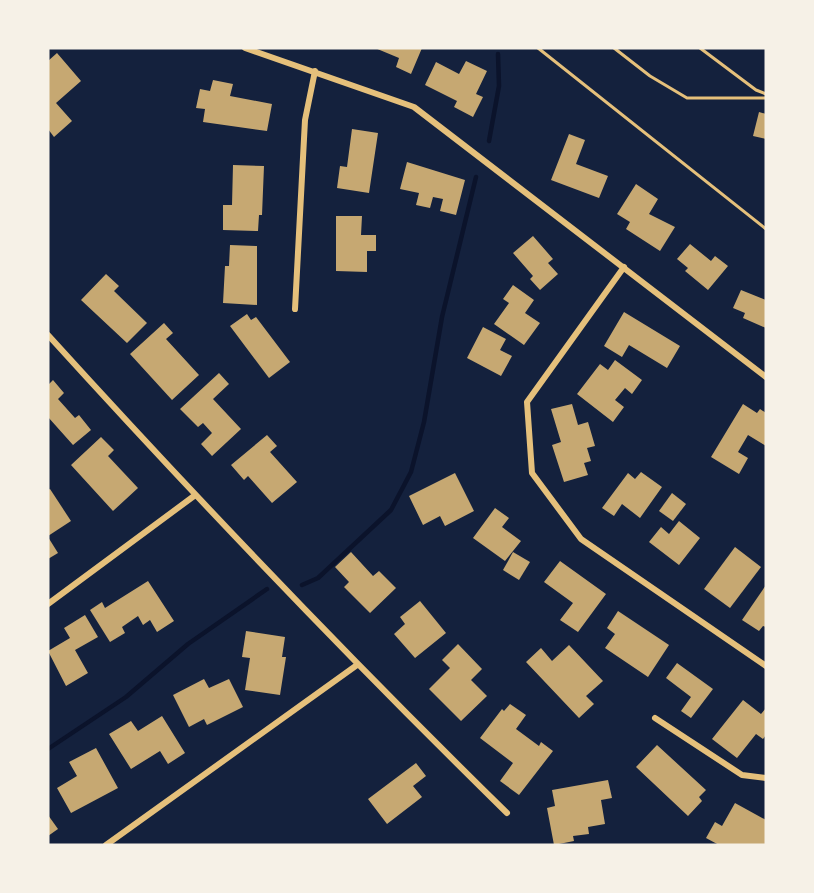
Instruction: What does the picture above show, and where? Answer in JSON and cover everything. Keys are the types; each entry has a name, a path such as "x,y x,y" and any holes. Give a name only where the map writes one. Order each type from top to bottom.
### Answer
{"street":[{"path":"245,48 414,107 766,377"},
{"path":"295,309 305,120 315,71"},
{"path":"624,267 527,402 532,473 581,539 766,666"},
{"path":"48,335 194,496 357,665 507,813"},
{"path":"48,604 194,496"},
{"path":"106,845 357,665"},
{"path":"655,718 742,775 766,777"}],"path":[{"path":"538,48 766,229"},
{"path":"614,48 650,76 687,98 766,96"},
{"path":"700,48 766,96"}],"building":[{"path":"375,48 422,48 411,74 396,67 399,58"},
{"path":"57,53 81,81 56,103 72,121 54,137 48,129 48,61"},
{"path":"466,61 487,71 476,94 483,97 473,117 454,107 457,101 425,85 436,62 459,74"},
{"path":"213,80 233,84 230,96 272,104 267,131 203,122 205,109 196,108 200,89 210,91"},
{"path":"759,112 766,114 766,139 753,136"},
{"path":"352,129 378,133 369,193 337,188 340,166 347,167"},
{"path":"569,134 585,140 576,164 608,176 599,198 551,180"},
{"path":"407,162 465,180 456,215 440,211 443,199 433,197 430,208 416,205 419,193 400,189"},
{"path":"233,165 264,166 262,215 259,215 258,231 223,230 223,205 232,205"},
{"path":"636,184 658,199 649,214 675,227 660,251 626,229 630,222 617,214"},
{"path":"336,216 362,216 361,235 376,235 376,251 367,251 367,272 336,271"},
{"path":"533,236 553,259 548,263 558,274 540,290 530,279 533,276 513,253"},
{"path":"690,244 711,261 715,256 728,266 708,290 685,271 688,268 677,259"},
{"path":"230,245 257,246 257,305 223,303 225,266 229,266"},
{"path":"106,274 119,286 114,291 147,323 127,343 81,300"},
{"path":"513,285 534,300 525,313 540,323 524,345 494,324 509,303 503,299"},
{"path":"741,290 766,300 766,328 743,318 745,313 733,308"},
{"path":"624,312 680,346 667,368 629,345 622,357 604,346"},
{"path":"247,314 251,320 256,317 290,362 269,378 230,326"},
{"path":"164,323 173,333 166,339 199,375 172,400 130,354"},
{"path":"483,327 506,339 500,350 512,356 501,376 467,358"},
{"path":"615,360 642,380 632,394 625,388 615,400 624,407 613,422 577,394 600,364 608,370"},
{"path":"219,373 229,384 213,399 241,429 212,456 201,444 212,433 203,423 198,427 180,409"},
{"path":"53,380 64,393 58,399 75,418 79,415 91,430 73,445 48,417 48,385"},
{"path":"572,404 578,425 588,422 595,446 587,448 591,461 584,463 588,475 564,482 552,445 561,442 551,409"},
{"path":"743,404 757,413 760,409 766,413 766,446 748,435 738,452 748,458 739,474 711,457"},
{"path":"267,435 277,446 270,452 297,482 272,503 248,476 244,480 231,465"},
{"path":"101,437 114,450 108,456 138,488 113,511 71,465"},
{"path":"641,472 662,487 640,518 622,504 614,516 602,508 628,473 635,479"},
{"path":"455,473 474,511 445,526 440,516 423,525 409,496"},
{"path":"50,489 71,521 48,536 48,490"},
{"path":"672,493 686,504 673,521 659,511"},
{"path":"495,508 509,518 502,527 521,541 505,561 473,538"},
{"path":"679,521 700,538 679,565 649,542 661,527 669,534"},
{"path":"48,537 58,553 48,559"},
{"path":"735,547 761,567 730,608 704,589"},
{"path":"351,552 373,576 379,571 396,588 370,613 344,587 349,582 335,567"},
{"path":"513,552 530,562 519,580 503,570"},
{"path":"560,561 606,594 578,632 560,620 573,603 544,582"},
{"path":"148,581 174,621 157,632 150,620 143,625 138,616 122,627 125,633 110,642 90,610 102,602 105,608"},
{"path":"766,585 766,627 763,626 759,631 742,620"},
{"path":"420,601 446,633 415,658 394,634 405,624 400,617"},
{"path":"618,611 669,645 648,677 605,648 615,634 607,628"},
{"path":"85,615 98,637 75,650 88,673 66,686 48,651 70,638 64,628"},
{"path":"246,631 285,637 282,657 286,657 280,695 245,690 250,658 242,657"},
{"path":"458,644 482,669 471,680 487,696 461,721 429,689 450,668 442,660"},
{"path":"569,645 603,681 586,696 594,704 579,718 526,662 541,648 552,661"},
{"path":"677,663 713,689 691,718 681,711 691,697 666,678"},
{"path":"204,679 209,688 229,679 243,707 207,725 204,719 189,727 173,695"},
{"path":"743,700 761,714 766,708 766,735 763,739 756,734 737,758 712,739"},
{"path":"510,704 526,715 516,729 539,746 541,742 553,751 519,795 500,781 513,763 480,738 502,709 504,711"},
{"path":"162,716 185,753 168,764 160,751 131,769 109,734 131,721 138,731"},
{"path":"657,745 706,790 699,797 702,801 688,816 636,767"},
{"path":"96,748 118,788 71,813 57,788 77,776 69,762"},
{"path":"416,763 426,776 413,786 422,797 387,824 368,799"},
{"path":"608,780 612,798 601,800 605,824 588,827 589,834 573,836 574,841 554,845 547,808 555,806 552,790"},
{"path":"735,803 766,820 766,845 719,845 706,838 715,822 722,826"},
{"path":"48,815 58,829 48,836"}],"waterway":[{"path":"489,141 499,86 498,54"},
{"path":"302,585 318,578 391,510 411,472 424,422 442,317 476,177"},
{"path":"48,749 126,697 188,644 267,589"}]}
